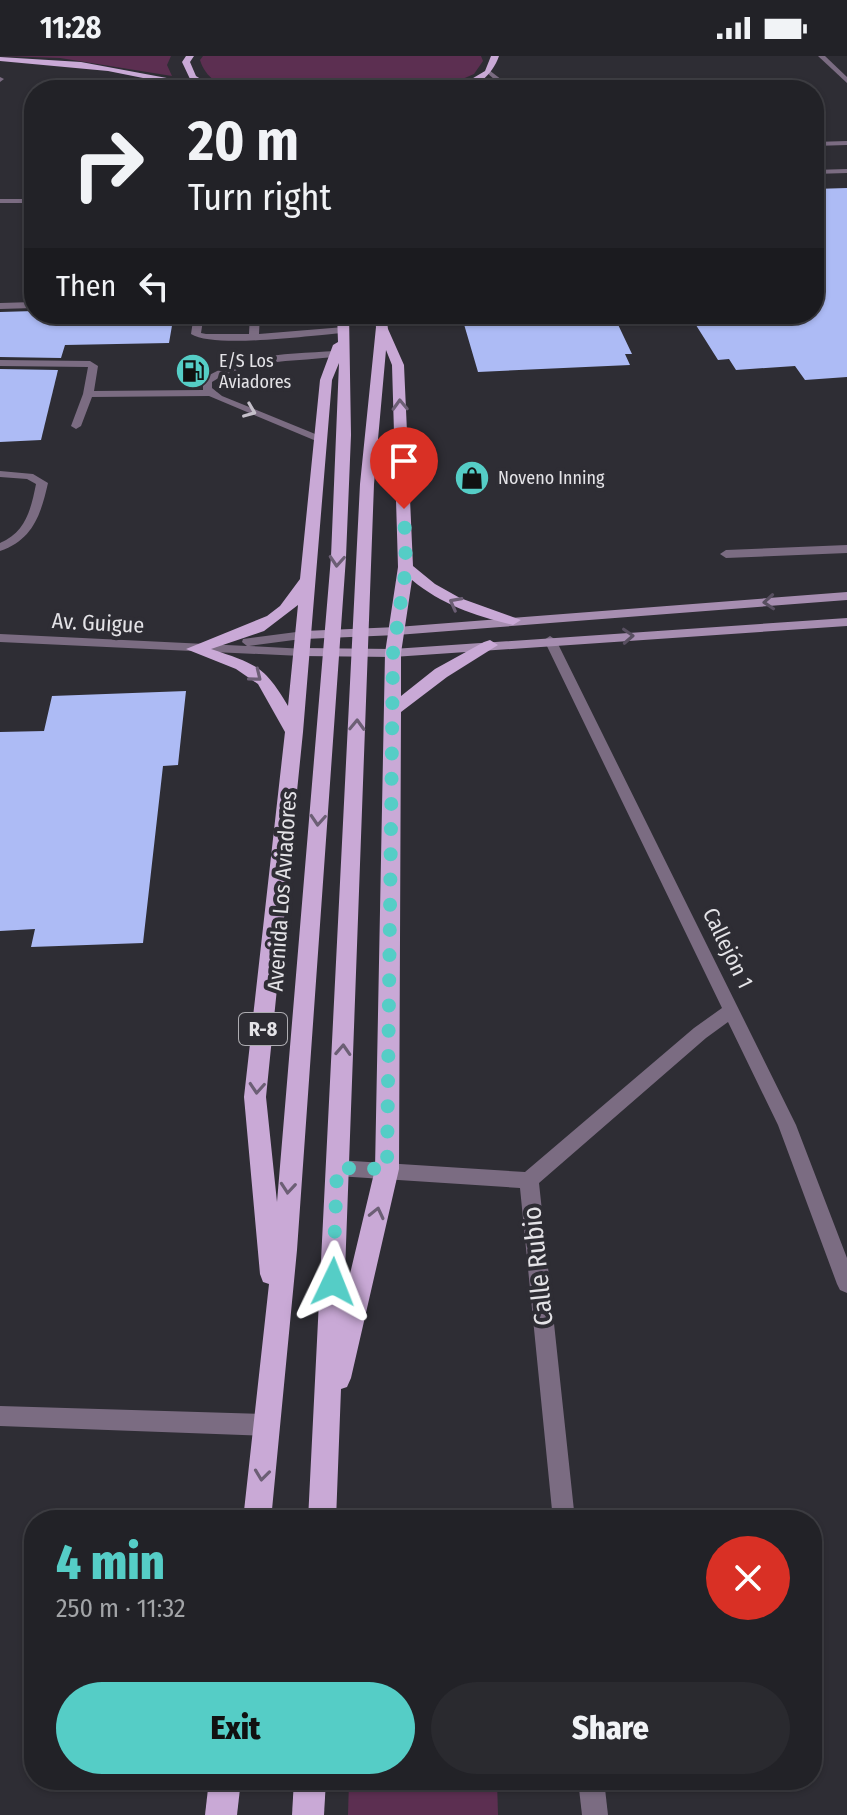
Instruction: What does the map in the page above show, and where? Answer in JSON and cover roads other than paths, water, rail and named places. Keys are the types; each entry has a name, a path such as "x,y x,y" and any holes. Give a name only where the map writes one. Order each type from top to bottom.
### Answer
{"main road":[{"path":"190,56 186,62 198,80"},
{"path":"475,80 489,72 495,56"},
{"path":"0,59 133,71 171,80"},
{"name":"Avenida Los Aviadores","path":"258,1510 307,971 343,483 344,324"},
{"path":"323,1510 367,484 381,324"},
{"path":"327,1425 387,1169 393,653 406,567 398,365 382,324"},
{"path":"302,643 326,380 344,330"},
{"path":"406,567 426,588 468,610 513,620"},
{"path":"194,649 245,634 282,614 297,600 309,571"},
{"path":"302,643 513,620 847,596"},
{"path":"302,643 393,653 847,622"},
{"name":"R-8","path":"277,1325 255,1097 302,643"},
{"path":"393,710 441,673 490,645"},
{"path":"194,649 242,665 265,681 294,732"},
{"path":"221,1815 224,1790"},
{"path":"308,1815 309,1790"}],"street":[{"path":"495,56 509,56"},
{"path":"822,58 835,59"},
{"path":"822,58 847,81"},
{"path":"489,72 499,80"},
{"path":"824,144 847,143"},
{"path":"824,172 847,171"},
{"path":"0,201 24,201"},
{"path":"0,306 24,305"},
{"path":"198,324 196,334 199,336 254,337 344,330"},
{"path":"254,337 255,324"},
{"path":"321,440 218,398 207,381 218,372 266,360 336,354"},
{"path":"0,363 93,366 88,394 76,426"},
{"path":"88,394 212,393"},
{"path":"0,474 29,476 42,483 34,522 15,543 0,547"},
{"path":"726,554 847,549"},
{"name":"Av. Guigue","path":"0,638 194,649 302,643"},
{"name":"Callejón 1","path":"550,640 787,1125 847,1284"},
{"name":"Calle Rubio","path":"563,1510 529,1180 700,1033 732,1010"},
{"path":"337,1168 529,1180"},
{"path":"0,1416 268,1425"},
{"path":"592,1790 595,1815"}],"place":[{"name":"E/S Los Aviadores","path":"193,371"},
{"name":"Noveno Inning","path":"472,478"}]}
